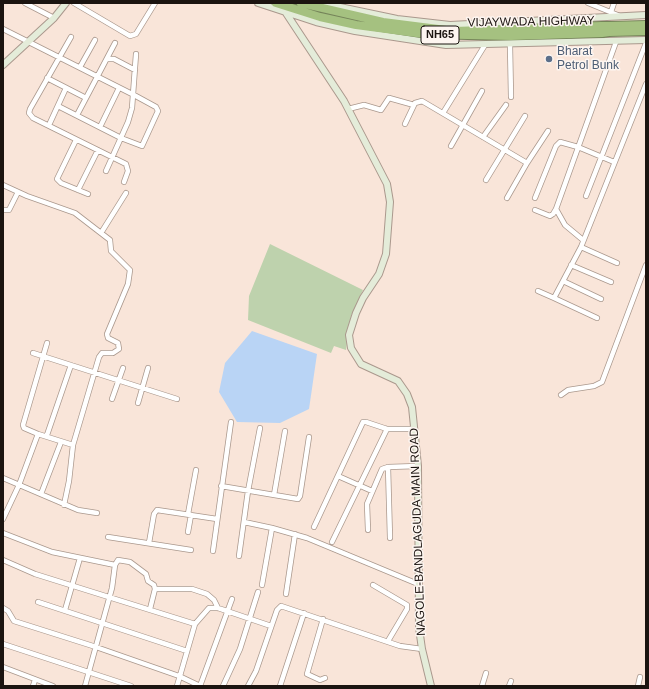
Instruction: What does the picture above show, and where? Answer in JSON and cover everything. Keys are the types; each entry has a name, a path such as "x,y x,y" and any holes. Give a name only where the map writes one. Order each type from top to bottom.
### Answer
{"highway":[{"name":"VIJAYWADA HIGHWAY","path":"276,3 320,17 356,25 424,34 504,36 646,25"},
{"name":"VIJAYWADA HIGHWAY","path":"301,3 376,20 454,31 606,29 646,31"}],"street":[{"path":"25,3 54,18"},
{"path":"3,65 54,18 66,3"},
{"path":"74,3 130,36 136,34 155,3"},
{"path":"258,3 286,13 342,28 446,45 646,42 586,196"},
{"path":"321,3 396,19 450,25 646,15"},
{"path":"588,3 621,16"},
{"path":"611,12 614,3"},
{"name":"NAGOLE-BANDLAGUDA MAIN ROAD","path":"286,13 348,109 387,184 390,202 386,254 379,274 363,298 356,313 350,329 350,342 355,356 361,364 391,377 403,387 412,407 418,466 420,523 418,584 422,649 431,686"},
{"path":"605,16 606,42"},
{"path":"3,29 134,95 156,107 158,111 142,146 121,138 58,106"},
{"path":"72,37 47,78 30,109 29,114 33,118 128,165 128,171 124,182"},
{"path":"80,67 95,40"},
{"path":"536,210 550,216 556,209 616,42"},
{"path":"77,115 115,43"},
{"path":"510,44 511,97"},
{"path":"443,114 485,45"},
{"path":"106,171 128,122 134,95 136,54"},
{"path":"106,59 114,59 135,70"},
{"path":"47,78 86,98"},
{"path":"554,298 581,247 646,84"},
{"path":"49,125 66,88"},
{"path":"100,127 119,88"},
{"path":"452,146 482,91"},
{"path":"348,109 364,105 381,110 389,98 414,105"},
{"path":"405,124 414,105 417,101 422,101 527,163"},
{"path":"483,137 506,106"},
{"path":"486,180 525,116"},
{"path":"507,198 527,163 548,131"},
{"path":"76,140 57,179 61,183 88,194"},
{"path":"535,198 558,144 562,142 614,162"},
{"path":"78,190 98,150"},
{"path":"3,185 74,213 110,240 111,251 128,267 130,273 107,334 108,338 118,343 119,349 113,353 101,354 94,372 73,444 69,481 64,505"},
{"path":"3,210 9,210 18,192"},
{"path":"101,233 126,193"},
{"path":"556,209 565,225 583,240"},
{"path":"581,247 617,263"},
{"path":"571,264 611,282"},
{"path":"561,395 568,390 594,386 602,382 646,265"},
{"path":"563,281 601,298"},
{"path":"538,291 597,318"},
{"path":"47,342 23,425 24,428 38,434 47,435 61,442 73,444"},
{"path":"33,354 44,356 177,399"},
{"path":"47,435 71,365"},
{"path":"112,399 123,368"},
{"path":"138,403 148,368"},
{"path":"213,551 231,422"},
{"path":"314,527 363,422 387,429 415,429"},
{"path":"239,556 248,491 260,428"},
{"path":"332,542 387,429"},
{"path":"274,495 285,431"},
{"path":"3,519 5,507 19,485 38,434"},
{"path":"221,486 294,498 299,497 309,437"},
{"path":"41,494 61,442"},
{"path":"368,530 367,507 372,491 382,469 388,467 418,466"},
{"path":"388,467 390,538"},
{"path":"188,532 196,470"},
{"path":"338,476 372,491"},
{"path":"3,478 64,505 97,514"},
{"path":"149,544 155,511 158,510 217,518"},
{"path":"244,522 295,534 418,584"},
{"path":"262,585 272,528"},
{"path":"3,533 39,548 115,565"},
{"path":"286,594 295,534"},
{"path":"108,537 191,550"},
{"path":"65,610 80,558"},
{"path":"3,560 35,574 195,624"},
{"path":"85,686 109,597 115,565 118,560 136,565 146,574 148,581 154,585 156,589 150,610"},
{"path":"373,585 406,605 407,609 388,641"},
{"path":"156,589 192,589 207,594 214,600 218,608"},
{"path":"223,686 240,649 258,592"},
{"path":"3,608 8,611 14,621 180,676 200,686 232,599"},
{"path":"38,602 187,651"},
{"path":"248,686 256,671 278,607 281,606 400,646 422,649"},
{"path":"177,686 195,624 209,608 218,608 271,626"},
{"path":"280,686 304,613"},
{"path":"323,619 307,674 320,680 324,678"},
{"path":"3,644 131,686"},
{"path":"3,668 53,686"},
{"path":"482,686 486,673"},
{"path":"638,686 640,677"},
{"path":"33,686 35,680"},
{"path":"509,686 511,681"}],"green space":[{"path":"270,244 363,290 351,316 346,350 334,346 331,353 248,320 249,296"}],"water":[{"path":"252,331 317,354 309,409 280,423 237,422 219,392 225,363"}],"place":[{"name":"Bharat Petrol Bunk","path":"549,59"}]}
